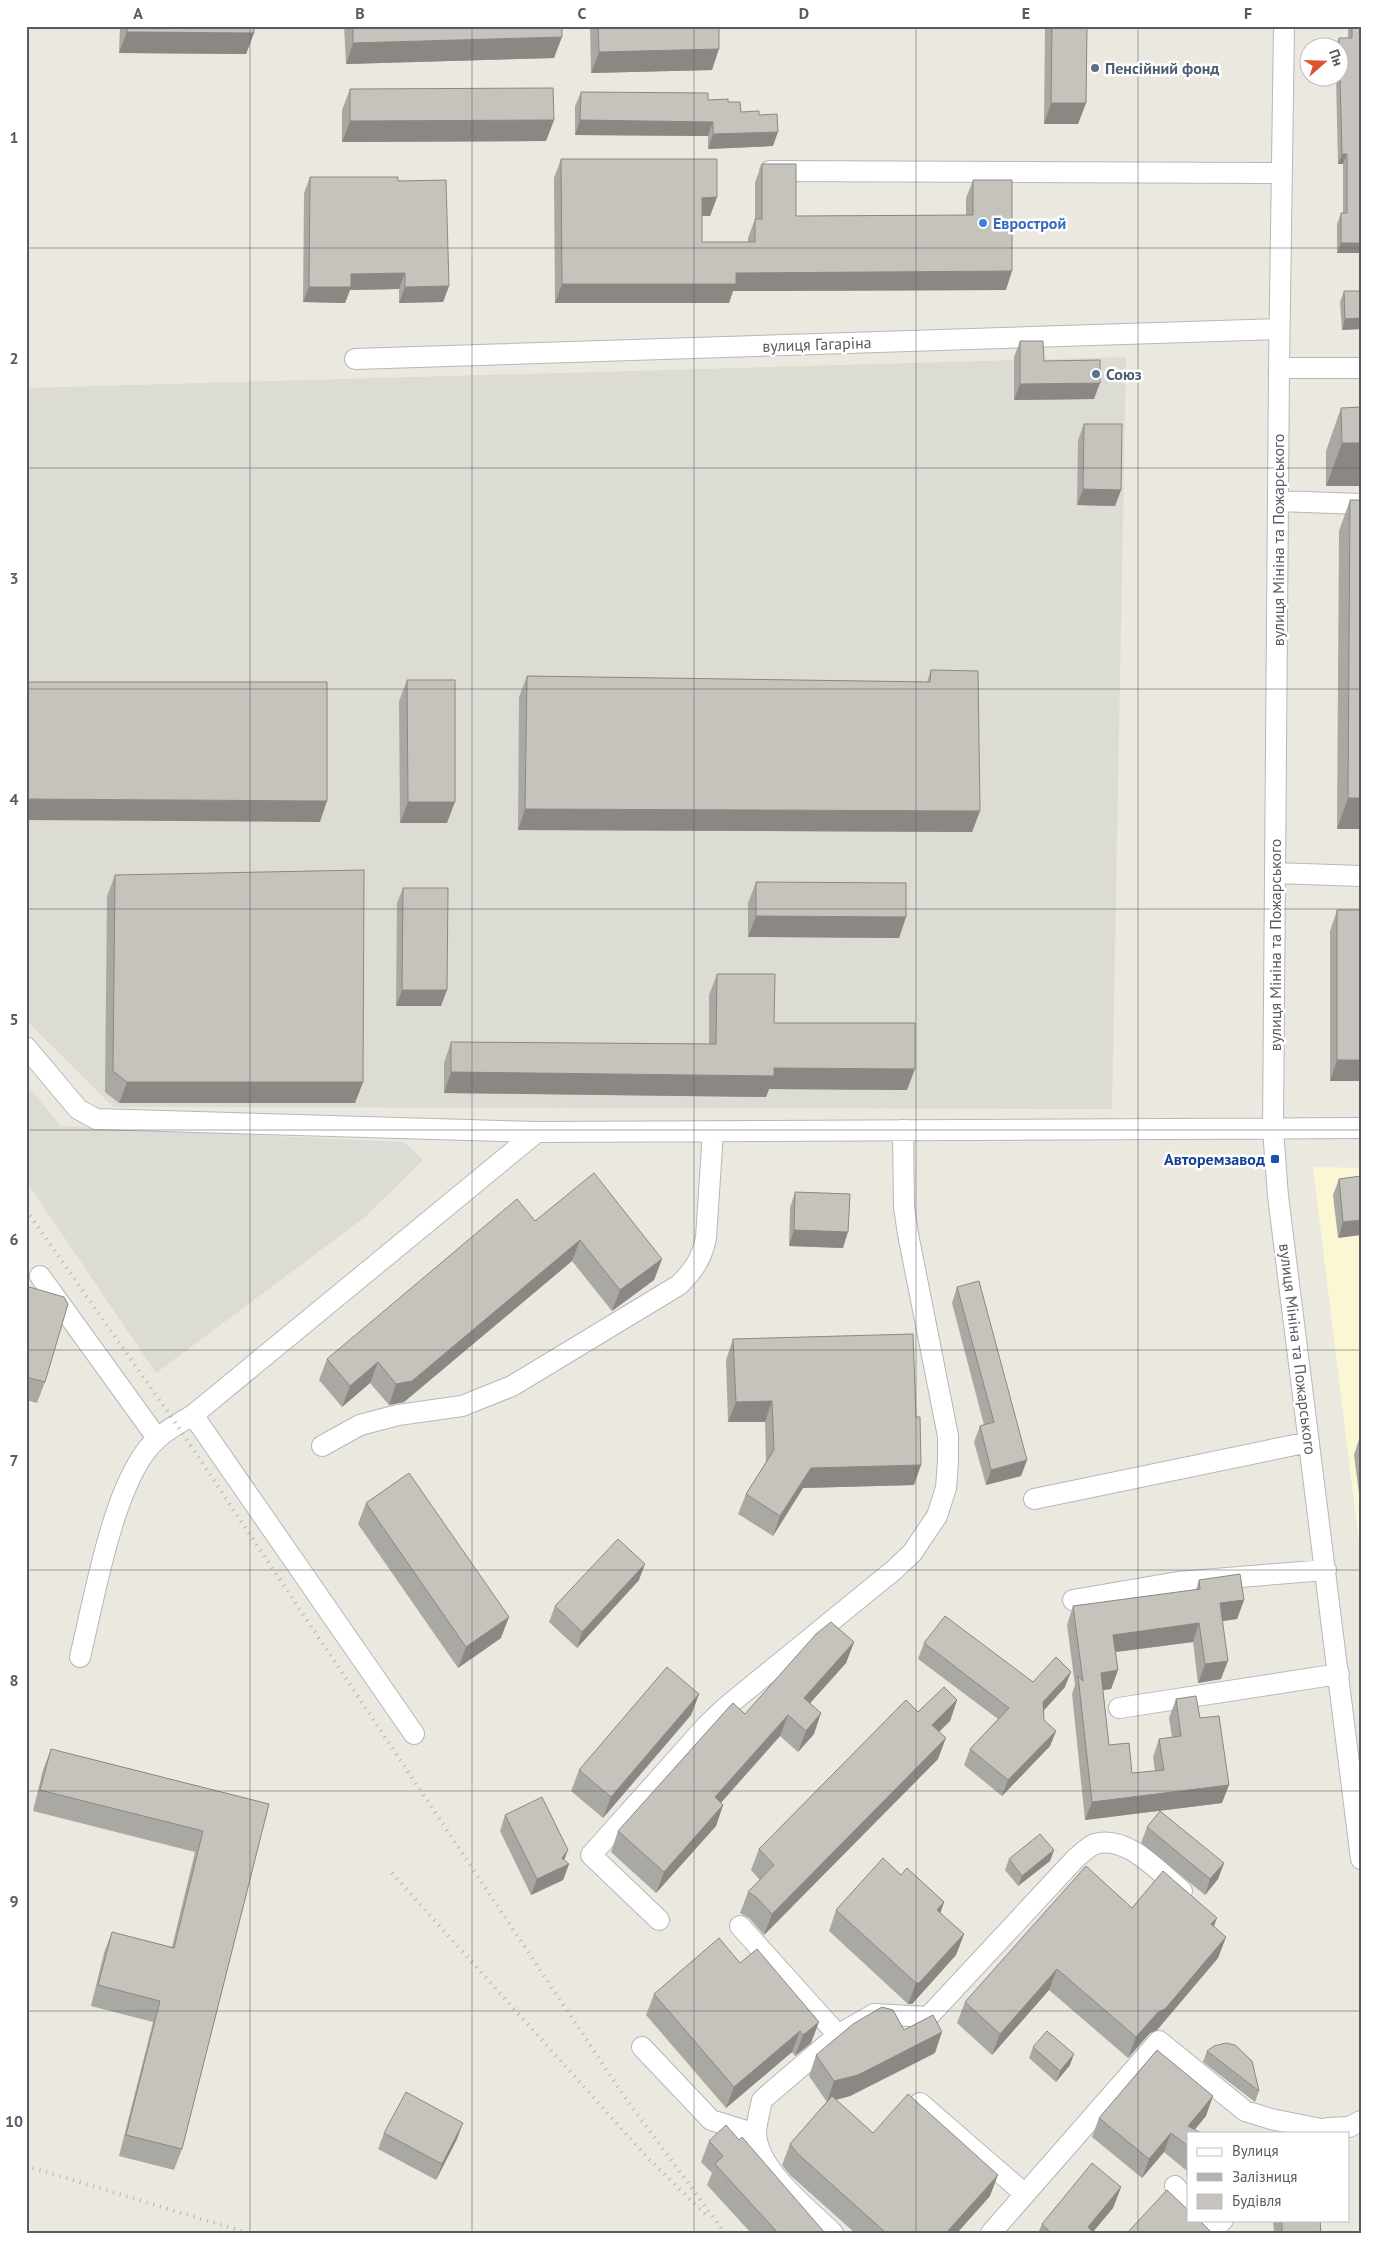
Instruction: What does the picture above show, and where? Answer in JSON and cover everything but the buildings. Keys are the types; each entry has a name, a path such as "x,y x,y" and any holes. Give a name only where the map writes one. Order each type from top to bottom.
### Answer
{"street":[{"name":"вулиця Мініна та Пожарського","path":"1284,26 1279,329 1273,1129 1278,1196 1361,1860"},
{"path":"765,171 1282,173"},
{"name":"вулиця Гагаріна","path":"355,359 1279,329"},
{"path":"1279,368 1361,368"},
{"path":"1278,501 1361,504"},
{"path":"1276,873 1361,876"},
{"path":"26,1047 78,1108 96,1119 537,1132 1361,1128"},
{"path":"658,1920 591,1855 726,1707 894,1570 912,1553 937,1516 946,1488 948,1436 904,1207 903,1130"},
{"path":"322,1446 360,1425 398,1416 462,1406 512,1386 679,1285 693,1272 702,1255 706,1238 713,1131"},
{"path":"80,1657 115,1515 143,1456 157,1438 193,1415 537,1132"},
{"path":"40,1276 157,1438"},
{"path":"193,1415 414,1734"},
{"path":"1034,1499 1309,1442"},
{"path":"1072,1600 1178,1582 1326,1570"},
{"path":"1119,1708 1339,1674"},
{"path":"833,2233 777,2178 764,2157 756,2134 762,2100 838,2034 874,2014 928,2017 1076,1858 1095,1844 1115,1843 1132,1851 1199,1906"},
{"path":"740,1926 838,2034"},
{"path":"991,2233 1159,2041 1245,2111 1324,2131 1328,2128 1349,2127 1361,2122"},
{"path":"642,2047 711,2120 756,2134"},
{"path":"920,2102 1025,2194"},
{"path":"1175,2186 1187,2202"},
{"path":"1202,2222 1210,2233 1221,2222"}],"shaded area":[{"path":"1126,357 1112,1109 113,1107 26,1020 26,388"},
{"path":"26,1084 61,1126 404,1142 423,1160 366,1216 156,1373 26,1181"},
{"path":"1313,1167 1361,1168 1361,1559"}],"railway":[{"path":"26,1210 177,1425 626,2099 725,2233"},
{"path":"392,1873 646,2156 705,2214"},
{"path":"26,2166 248,2233"}],"place":[{"name":"Пенсійний фонд","path":"1095,68"},
{"name":"Еврострой","path":"983,223"},
{"name":"Союз","path":"1096,374"},
{"name":"Авторемзавод","path":"1275,1159"}]}
